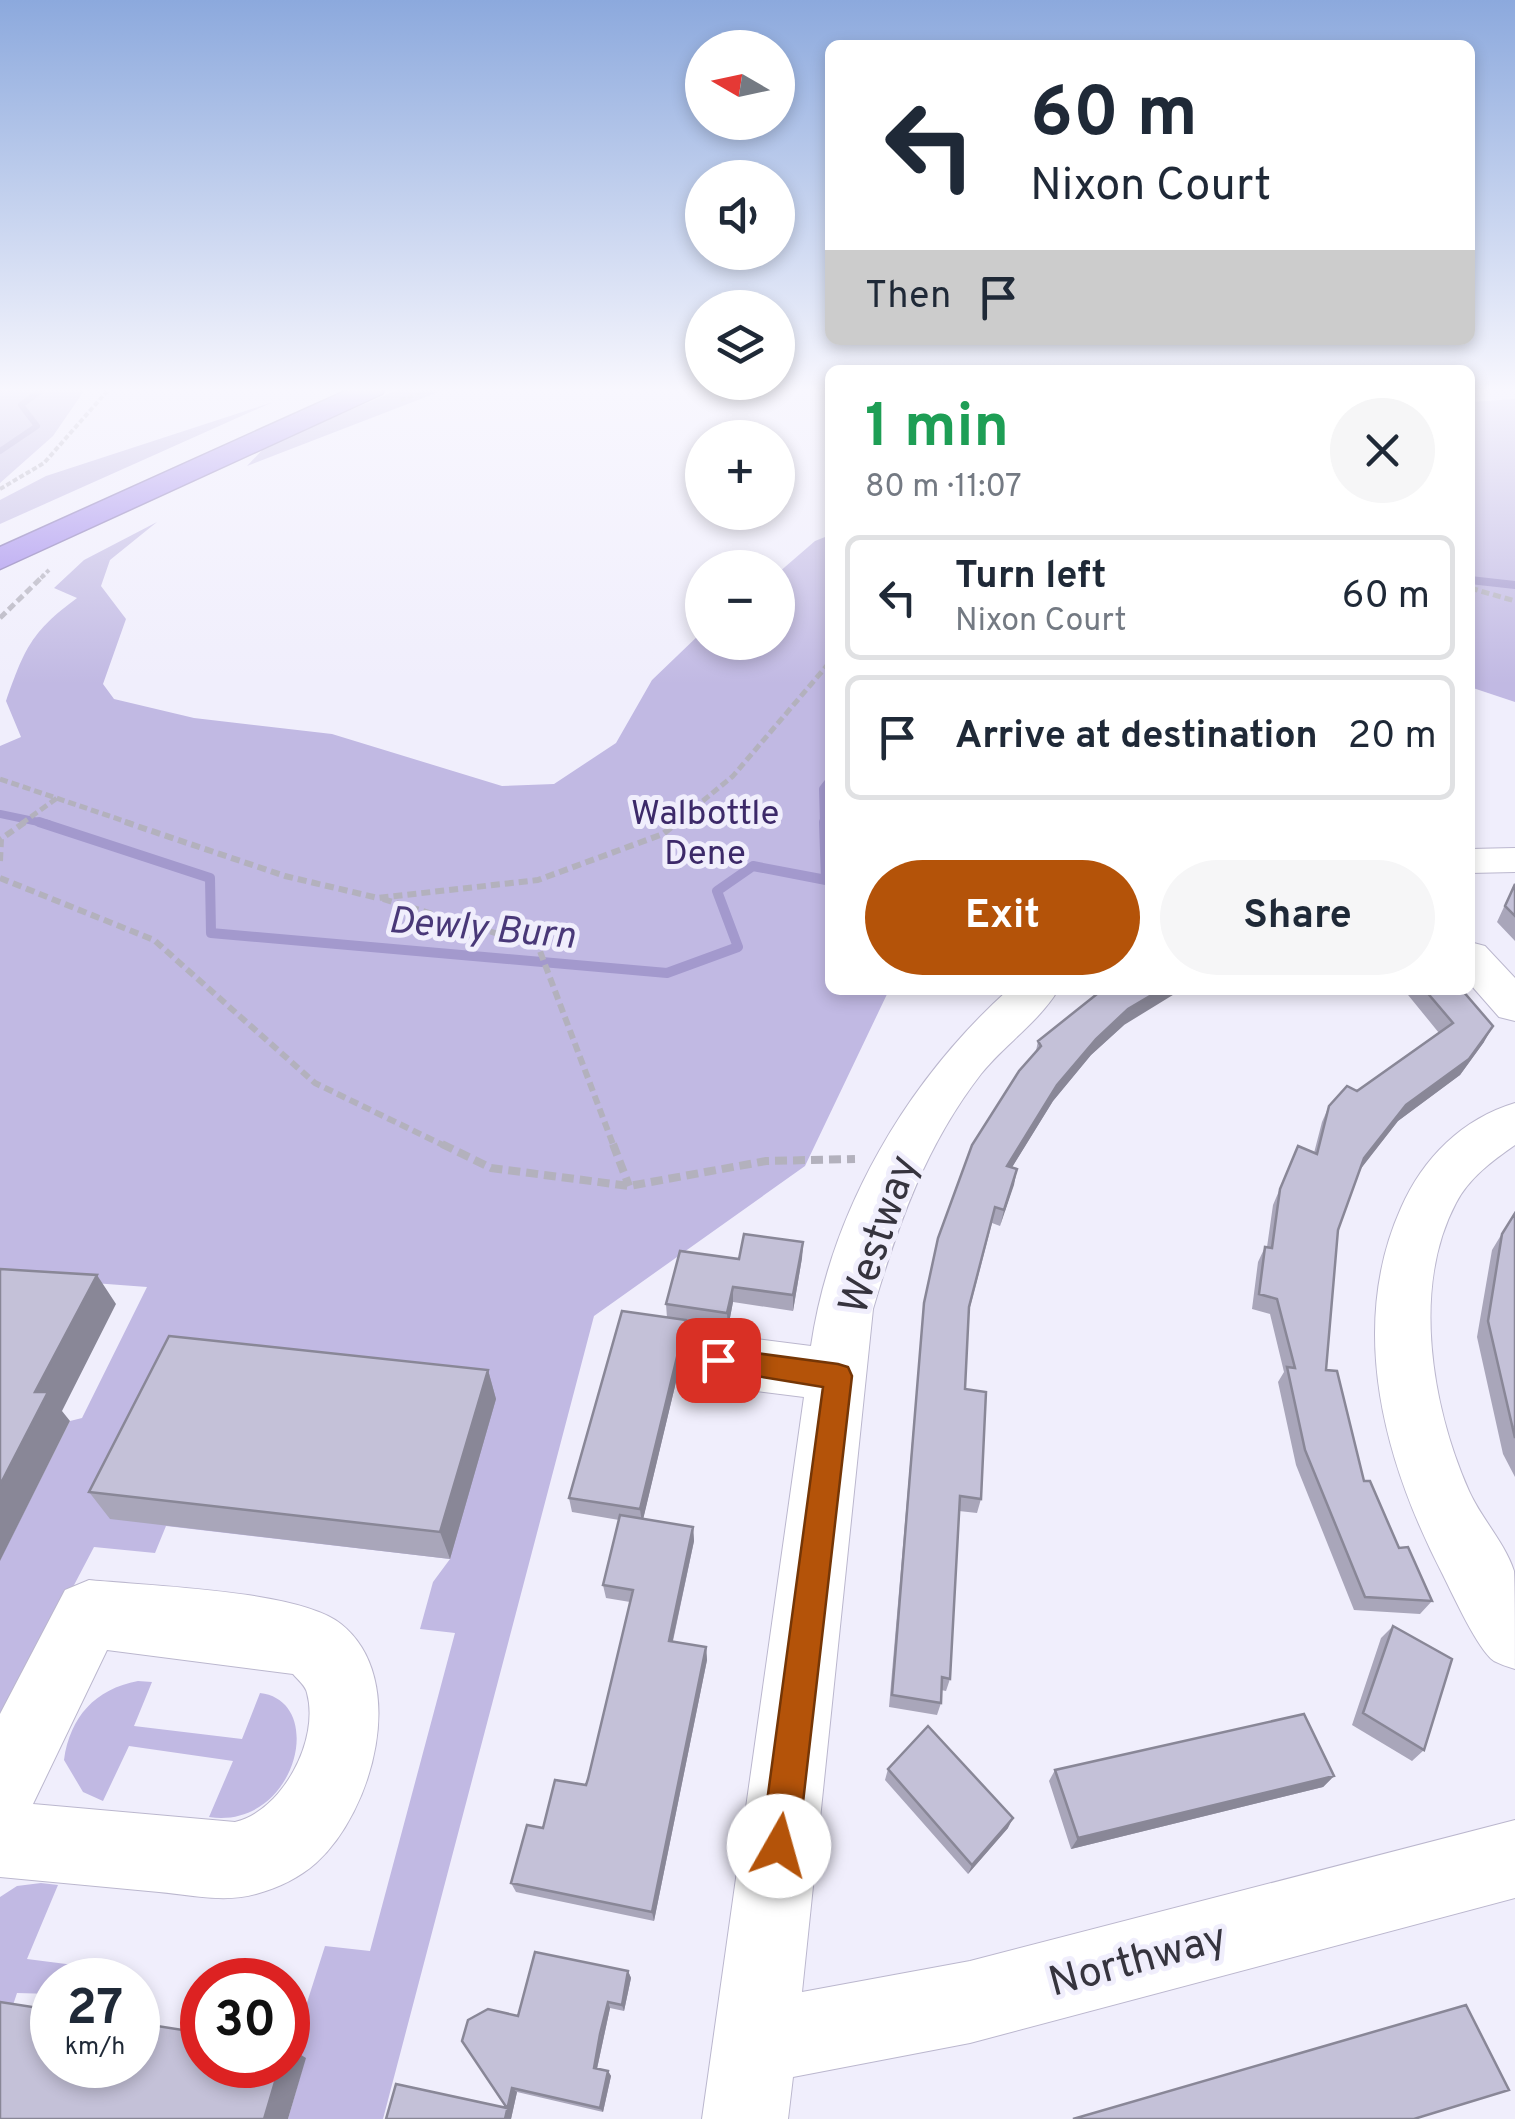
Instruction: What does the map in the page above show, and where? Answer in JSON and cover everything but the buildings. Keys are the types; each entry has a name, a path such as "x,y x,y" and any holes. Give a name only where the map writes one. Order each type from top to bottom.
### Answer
{"highway":[{"path":"0,536 112,487"},
{"path":"0,559 157,487"}],"street":[{"path":"1475,861 1515,860"},
{"path":"1475,962 1515,1006"},
{"name":"Westway","path":"745,2119 850,1292 878,1206 926,1111 962,1060 1031,995"},
{"path":"1515,1120 1492,1131 1459,1158 1436,1190 1417,1228 1402,1328 1406,1380 1420,1442 1443,1507 1515,1635"},
{"path":"718,1360 838,1376"},
{"path":"0,1791 89,1614 314,1646 340,1674 347,1712 336,1762 308,1816 272,1850 235,1861 0,1838"},
{"name":"Northway","path":"754,2042 970,2002 1515,1859"}],"path":[{"path":"1475,589 1515,601"},
{"path":"378,898 538,880 662,834 733,776 825,668"},
{"path":"0,779 285,876 378,898 538,946 630,1186"},
{"path":"0,861 1,839 57,798"},
{"path":"0,878 154,940 316,1083 491,1168 630,1186 766,1161 825,1160"}],"green space":[{"path":"25,487 83,487 0,524 0,500"},
{"path":"1475,487 1515,487 1515,702 1475,689"},
{"name":"Walbottle Dene","path":"157,522 110,560 101,586 126,619 103,684 114,699 194,718 332,734 502,786 554,784 616,743 652,680 685,648 685,660 795,660 795,558 825,537 825,995 887,995 805,1166 594,1316 383,2119 288,2119 297,2088 310,2088 310,1993 325,1946 370,1951 455,1633 420,1629 433,1582 450,1559 166,1526 155,1553 94,1547 0,1726 0,1560 70,1421 82,1418 147,1287 0,1276 0,746 21,737 6,701 31,642 77,598 54,588 84,560"},
{"path":"138,1681 152,1682 134,1726 242,1739 260,1693 281,1701 293,1718 297,1739 293,1763 281,1786 263,1804 239,1816 209,1817 233,1761 129,1746 103,1801 83,1792 64,1760 72,1731 97,1698"},
{"path":"58,1885 27,1959 30,1993 17,1993 0,2044 0,1897 17,1886"}],"waterway":[{"name":"Dewly Burn","path":"1475,581 1515,585"},
{"name":"Dewly Burn","path":"824,824 825,786"},
{"name":"Dewly Burn","path":"0,814 40,822"},
{"name":"Dewly Burn","path":"40,822 48,824"},
{"name":"Dewly Burn","path":"40,822 210,878 211,933 667,973 738,947 717,891 753,866 825,880"},
{"name":"Dewly Burn","path":"824,822 825,851"}],"route":[{"path":"718,1360 838,1376 779,1846"}]}
